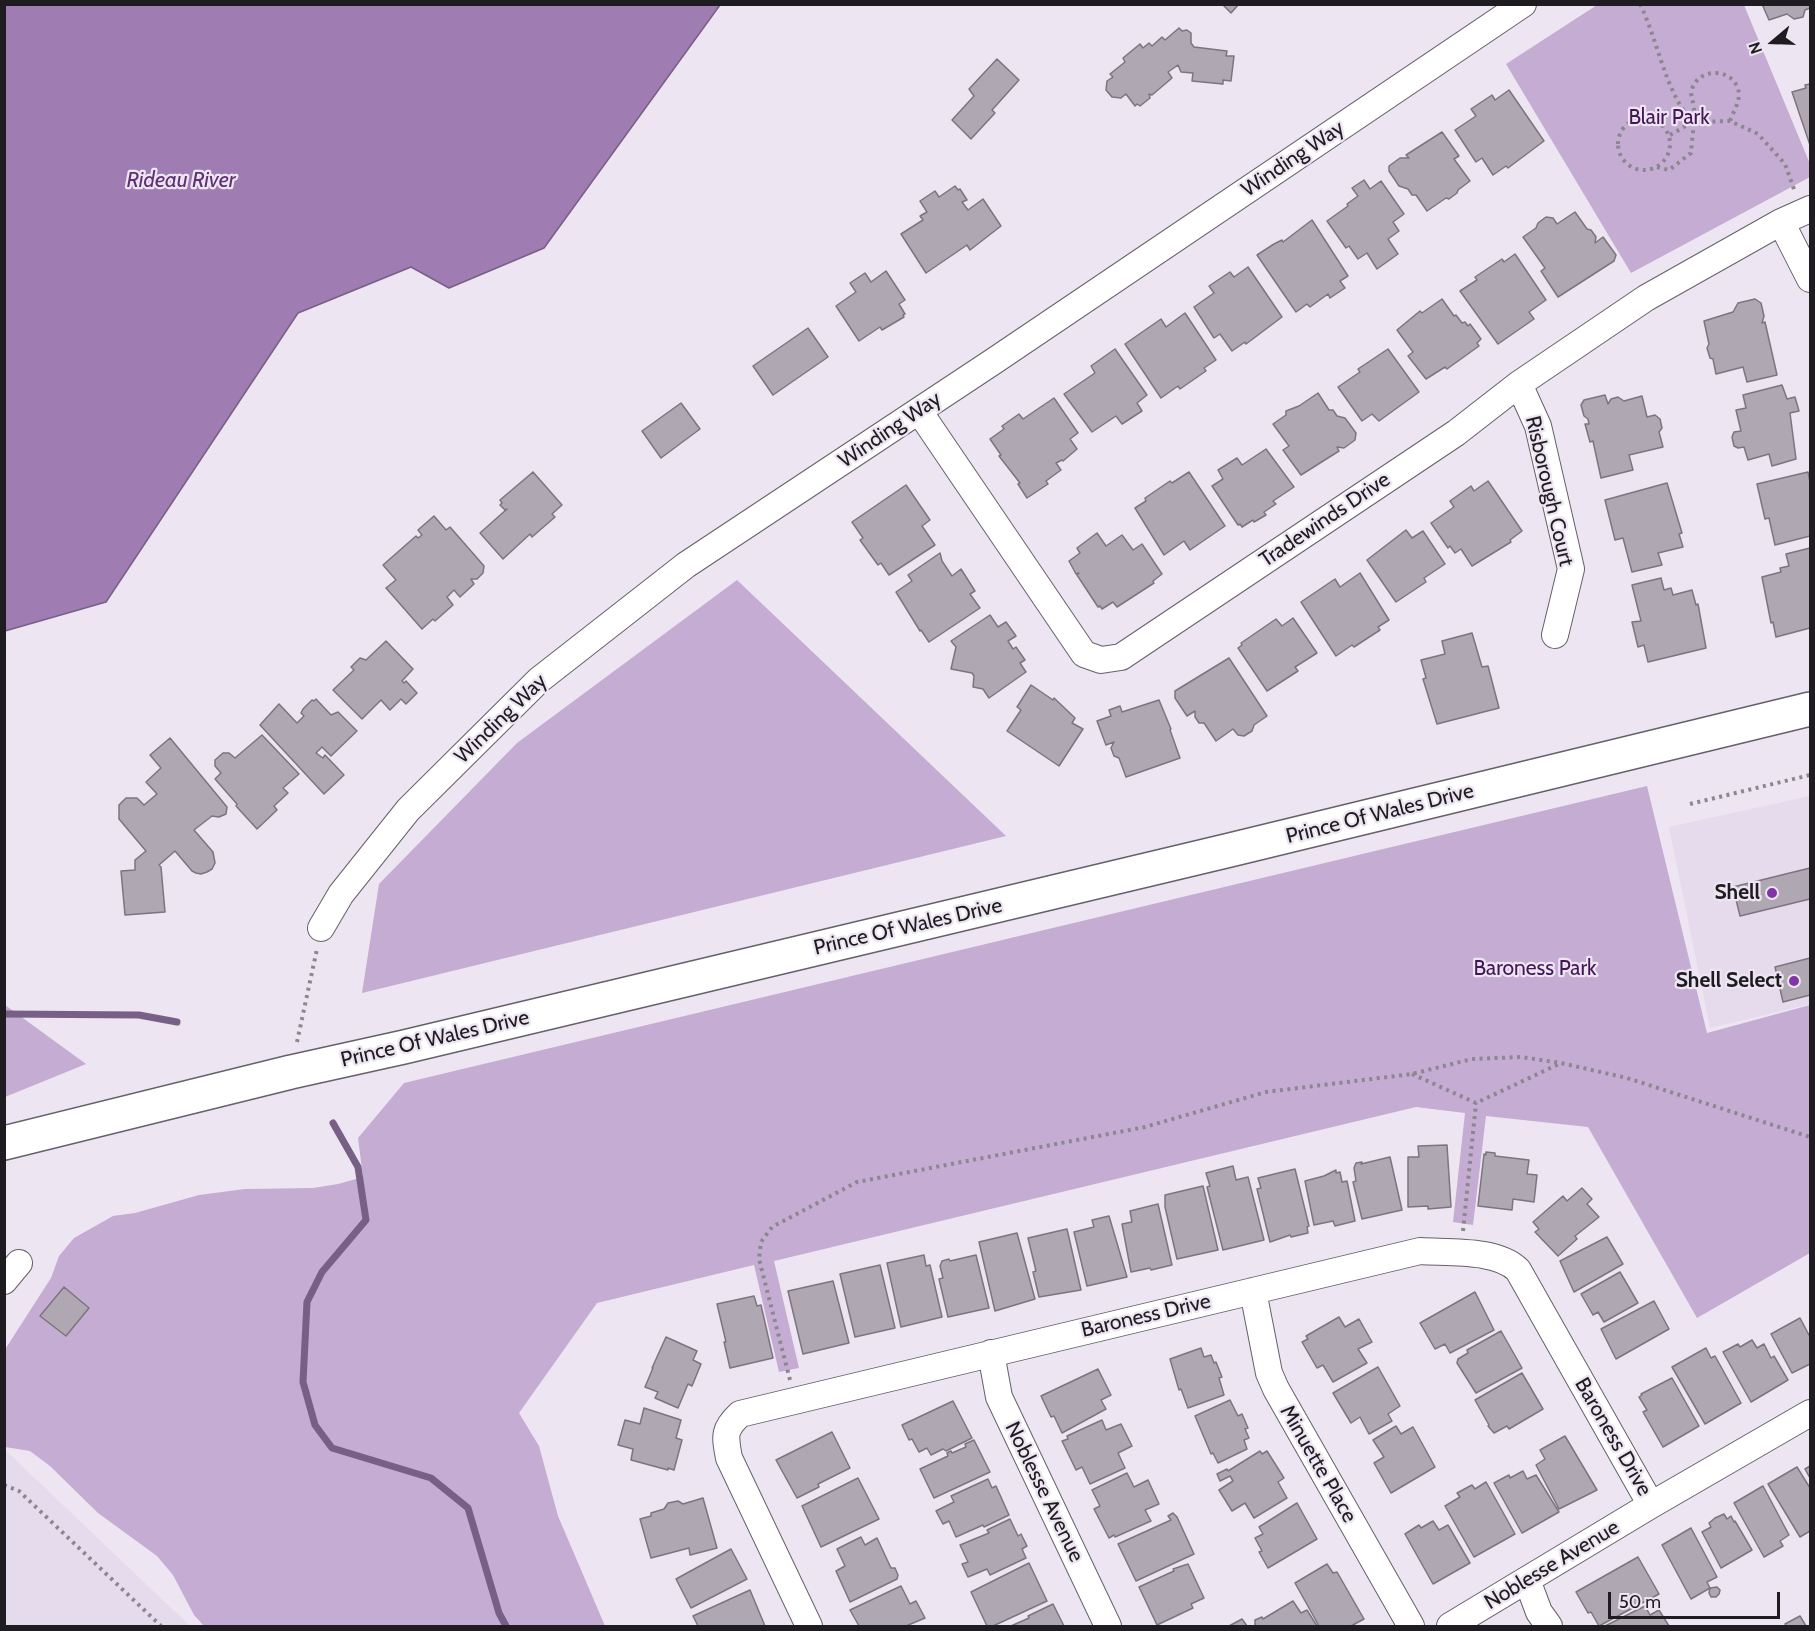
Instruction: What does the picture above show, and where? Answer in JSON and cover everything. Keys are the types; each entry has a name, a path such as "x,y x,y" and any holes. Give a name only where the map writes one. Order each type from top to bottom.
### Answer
{"main road":[{"name":"Prince Of Wales Drive","path":"4,1143 291,1072 416,1045 1810,709"}],"street":[{"name":"Winding Way","path":"321,928 341,894 408,810 538,680 686,565 919,411 1523,4"},
{"name":"Tradewinds Drive","path":"919,411 1084,654 1101,660 1120,657 1456,433 1519,384 1646,298 1798,215"},
{"path":"1798,215 1810,279"},
{"name":"Risborough Court","path":"1519,384 1538,426 1570,569 1555,635"},
{"name":"Baroness Drive","path":"809,1626 729,1458 725,1437 729,1424 740,1414 1420,1251 1494,1256 1510,1262 1518,1270 1651,1505"},
{"name":"Minuette Place","path":"1253,1291 1269,1372 1275,1389 1411,1626"},
{"name":"Noblesse Avenue","path":"992,1353 999,1397 1108,1626"},
{"name":"Noblesse Avenue","path":"1449,1626 1810,1413"},
{"path":"1527,1580 1539,1612 1549,1626"}],"path":[{"path":"1640,4 1659,48 1672,92 1692,122"},
{"path":"1657,167 1669,170 1691,153 1694,106 1691,98 1692,88 1704,75 1713,72 1722,73 1731,78 1736,86 1739,94 1730,120"},
{"path":"1640,118 1658,121 1670,135 1669,153 1664,161 1648,170 1639,170 1624,160 1619,152 1618,143 1624,126 1640,118"},
{"path":"1670,135 1692,122 1730,120 1758,134 1785,164 1798,215"},
{"path":"1690,804 1810,775"},
{"path":"291,1072 321,928"},
{"path":"795,1399 759,1259 761,1242 772,1227 857,1182 1145,1127 1266,1092 1412,1074 1472,1059 1521,1057 1627,1078 1810,1137"},
{"path":"1412,1074 1476,1103 1560,1064"},
{"path":"1461,1254 1476,1103"},
{"path":"4,1485 19,1491 161,1626"}],"shaded area":[{"path":"1810,796 1810,1004 1710,1028 1669,827"},
{"path":"4,1449 189,1625 190,1626 5,1626"}],"green space":[{"name":"Blair Park","path":"1597,5 1744,5 1810,164 1810,177 1631,273 1506,64"},
{"path":"737,580 1006,836 362,993 379,884 517,743"},
{"name":"Baroness Park","path":"1647,786 1707,1033 1810,1005 1810,1253 1697,1318 1588,1127 1486,1116 1473,1225 1453,1222 1465,1113 1416,1107 774,1261 799,1368 779,1372 754,1265 597,1303 519,1413 539,1446 558,1516 605,1626 204,1626 194,1615 173,1575 157,1556 98,1513 50,1466 30,1451 5,1447 4,1351 51,1278 59,1256 74,1238 113,1216 135,1213 199,1195 245,1189 313,1188 363,1177 358,1138 404,1083"},
{"path":"5,1005 86,1064 5,1097"}],"water":[{"name":"Rideau River","path":"5,4 720,5 544,248 449,288 411,267 298,313 106,602 5,631"}],"building":[{"path":"1222,4 1239,4 1231,13"},
{"path":"1762,4 1810,4 1810,8 1805,10 1803,17 1794,19 1787,14 1769,20"},
{"path":"1179,28 1191,33 1191,43 1194,47 1227,51 1226,56 1234,56 1231,81 1223,80 1223,84 1192,81 1193,73 1181,72 1178,65 1168,72 1172,78 1152,95 1149,94 1150,98 1140,106 1137,104 1135,106 1126,94 1121,98 1112,97 1106,90 1107,81 1113,77 1110,74 1125,62 1123,58 1140,44 1143,48 1149,43 1152,46 1162,37 1165,40"},
{"path":"997,59 1019,80 992,110 995,113 971,139 952,120 974,96 969,89"},
{"path":"1810,84 1810,145 1792,92 1806,88 1805,85"},
{"path":"1509,90 1544,141 1508,168 1506,166 1493,175 1482,158 1476,162 1455,130 1476,116 1471,109 1492,95 1495,100"},
{"path":"1442,132 1459,156 1454,159 1470,181 1449,199 1446,198 1427,211 1416,195 1412,195 1408,189 1399,186 1389,171 1389,166 1400,158 1409,158 1406,155"},
{"path":"1364,180 1370,189 1381,181 1404,214 1393,222 1399,231 1388,239 1398,254 1377,269 1367,253 1358,259 1349,246 1346,248 1327,221 1358,196 1352,188"},
{"path":"955,186 958,190 960,189 967,200 962,202 968,210 983,199 1001,226 970,250 967,245 926,273 901,234 923,220 920,216 927,212 920,201 935,191 939,197"},
{"path":"1575,212 1596,237 1595,243 1603,237 1616,255 1614,261 1558,297 1541,271 1545,268 1523,237 1546,217 1553,218 1557,224"},
{"path":"1312,220 1348,276 1340,281 1345,288 1330,298 1328,294 1310,307 1307,304 1296,312 1257,255 1282,240 1283,242"},
{"path":"1515,254 1546,300 1529,312 1534,319 1498,344 1460,291 1477,280 1475,277 1502,259 1504,262"},
{"path":"1248,267 1282,317 1246,344 1245,342 1232,351 1220,334 1214,338 1194,307 1214,293 1209,286 1230,272 1234,277"},
{"path":"886,271 905,300 899,304 905,314 904,317 882,330 880,327 859,341 836,306 856,292 850,283 865,273 871,282"},
{"path":"1442,299 1454,316 1456,315 1462,323 1465,322 1468,326 1470,324 1481,339 1477,343 1479,346 1447,369 1445,367 1426,379 1408,356 1413,352 1397,330 1420,311 1422,313"},
{"path":"1755,299 1761,303 1764,316 1762,323 1765,322 1777,375 1747,382 1743,367 1716,374 1713,359 1710,358 1707,348 1709,344 1704,321 1733,312 1738,303"},
{"path":"1185,313 1216,360 1204,368 1206,371 1180,389 1178,386 1161,398 1125,344 1161,319 1166,327"},
{"path":"808,328 828,357 773,395 753,366"},
{"path":"1115,349 1147,395 1137,403 1142,411 1122,424 1116,416 1092,432 1064,394 1095,373 1091,366"},
{"path":"1388,349 1419,392 1379,421 1372,414 1362,421 1338,387 1360,372 1358,369"},
{"path":"1782,385 1787,399 1795,397 1799,411 1790,413 1796,459 1772,466 1769,454 1748,460 1744,447 1734,446 1732,437 1734,432 1741,431 1736,410 1746,408 1743,395"},
{"path":"1318,393 1329,410 1345,418 1356,433 1355,440 1344,448 1337,447 1339,451 1301,475 1283,450 1289,446 1273,424 1286,415 1286,411 1299,406"},
{"path":"1605,395 1608,404 1611,399 1618,397 1624,401 1642,396 1647,417 1655,415 1660,419 1662,428 1659,432 1663,447 1629,455 1633,470 1601,478 1593,441 1590,442 1585,424 1589,424 1588,419 1584,416 1581,405 1584,400"},
{"path":"1054,398 1078,433 1070,439 1077,449 1063,461 1056,463 1061,470 1046,481 1048,484 1027,498 1018,484 1020,483 999,456 1001,455 990,439 1004,429 1002,426 1019,414 1023,419"},
{"path":"681,403 700,429 661,458 642,431"},
{"path":"1266,449 1294,487 1273,501 1276,504 1264,512 1266,515 1242,527 1238,525 1212,486 1223,479 1218,470 1237,458 1242,465"},
{"path":"533,472 562,505 552,514 555,517 532,537 530,534 503,559 480,533 507,509 505,510 500,505 502,503 500,500"},
{"path":"1189,472 1225,526 1190,550 1184,541 1164,555 1135,508 1146,501 1145,498 1170,481 1172,483"},
{"path":"1808,472 1810,536 1775,545 1769,518 1765,519 1757,484"},
{"path":"1488,481 1522,531 1510,540 1511,542 1472,566 1461,549 1455,553 1450,546 1448,548 1431,523 1454,507 1450,501 1471,486 1474,491"},
{"path":"1667,483 1682,533 1679,534 1683,547 1658,553 1662,565 1632,572 1623,538 1615,540 1605,500"},
{"path":"906,485 930,520 922,526 935,545 889,575 881,563 878,565 860,540 863,538 852,522"},
{"path":"434,516 446,530 450,527 484,566 483,573 477,579 471,579 474,584 460,597 454,590 447,597 453,605 422,629 386,588 396,580 383,565 416,536 418,538 422,535 418,530"},
{"path":"1406,530 1412,538 1423,531 1445,564 1424,578 1426,582 1396,602 1367,560"},
{"path":"1097,533 1106,546 1122,535 1133,550 1142,544 1162,574 1153,581 1154,583 1117,607 1113,602 1102,609 1098,607 1077,575 1079,573 1076,574 1069,561 1080,553 1077,548"},
{"path":"1810,548 1810,628 1776,637 1762,577 1781,572 1780,568 1789,566 1786,554"},
{"path":"940,553 942,561 952,576 961,569 975,591 970,594 980,608 929,642 896,592 912,581 908,575"},
{"path":"1360,573 1389,620 1378,627 1380,630 1336,656 1301,602 1335,579 1340,587"},
{"path":"1661,578 1664,590 1671,588 1673,595 1692,590 1696,605 1698,604 1706,648 1648,662 1644,645 1638,647 1632,622 1641,621 1632,585"},
{"path":"990,615 998,627 1006,622 1016,636 1008,641 1013,649 1016,647 1025,660 1020,663 1026,672 989,698 983,689 973,687 972,673 951,669 956,647 951,641"},
{"path":"1293,618 1317,653 1295,667 1298,671 1267,691 1238,648 1242,645 1241,643 1276,619 1282,626"},
{"path":"1472,633 1482,667 1488,666 1499,708 1437,724 1423,679 1426,678 1421,660 1445,654 1442,641"},
{"path":"386,641 413,669 402,681 404,683 406,681 417,693 406,704 401,699 390,710 381,700 362,719 333,690 354,670 351,667 360,658 366,660"},
{"path":"1229,658 1267,716 1244,736 1238,735 1233,729 1216,741 1204,723 1199,723 1195,717 1195,711 1187,716 1175,698 1175,691"},
{"path":"1031,685 1053,700 1054,698 1075,718 1072,723 1083,729 1059,766 1007,731 1021,710 1017,707"},
{"path":"316,699 331,715 338,712 357,731 331,756 322,747 316,753 323,758 325,755 344,775 324,794 260,725 279,704 297,723 304,716 301,713 303,709"},
{"path":"1159,700 1180,758 1126,777 1119,758 1114,756 1111,748 1114,742 1106,745 1097,721 1111,716 1109,710 1120,706 1122,712"},
{"path":"262,735 299,774 283,788 288,793 274,806 277,810 257,829 215,779 221,773 215,766 215,760 223,753 229,753 235,758"},
{"path":"170,738 227,807 226,814 219,817 212,816 194,830 213,852 215,863 207,872 196,873 175,851 159,865 165,912 125,915 121,871 135,870 135,860 146,851 119,819 119,805 126,798 137,798 144,805 157,794 146,782 161,768 150,755"},
{"name":"Shell","path":"1810,868 1810,899 1740,916 1733,887"},
{"name":"Shell Select","path":"1810,958 1810,995 1783,1002 1775,967"},
{"path":"1447,1145 1451,1207 1428,1209 1428,1206 1408,1207 1408,1157 1419,1157 1418,1146"},
{"path":"1486,1152 1495,1153 1495,1156 1529,1160 1527,1174 1537,1175 1534,1202 1513,1199 1512,1210 1478,1206"},
{"path":"1390,1157 1402,1210 1362,1219 1353,1182 1356,1181 1354,1168 1356,1163 1362,1162 1361,1164"},
{"path":"1233,1166 1236,1180 1248,1177 1264,1240 1223,1250 1207,1187 1210,1186 1206,1173"},
{"path":"1295,1169 1309,1226 1307,1227 1308,1233 1291,1237 1290,1235 1270,1242 1257,1189 1261,1188 1258,1178"},
{"path":"1336,1170 1336,1173 1340,1172 1342,1182 1347,1181 1355,1221 1335,1226 1333,1221 1314,1225 1305,1181"},
{"path":"1203,1186 1218,1250 1177,1259 1165,1207 1165,1195"},
{"path":"1582,1188 1592,1199 1587,1204 1599,1217 1575,1236 1577,1239 1558,1256 1535,1232 1539,1229 1533,1222 1563,1196 1567,1201"},
{"path":"1158,1204 1172,1265 1131,1272 1122,1224 1132,1222 1130,1211"},
{"path":"1109,1216 1127,1277 1087,1286 1074,1232 1094,1227 1092,1220"},
{"path":"1067,1229 1081,1290 1039,1297 1033,1272 1036,1271 1028,1238"},
{"path":"1017,1233 1035,1299 995,1311 979,1242"},
{"path":"1607,1237 1623,1264 1574,1292 1560,1261"},
{"path":"924,1255 926,1266 930,1265 942,1317 901,1327 887,1263"},
{"path":"976,1255 989,1308 948,1317 939,1279 943,1278 940,1266 942,1261"},
{"path":"880,1265 895,1328 855,1337 840,1274"},
{"path":"1620,1272 1638,1303 1604,1322 1598,1312 1593,1315 1581,1294"},
{"path":"833,1281 849,1343 803,1354 788,1291"},
{"path":"64,1287 89,1308 66,1336 40,1316"},
{"path":"1475,1292 1494,1330 1450,1353 1445,1344 1435,1349 1420,1323"},
{"path":"754,1296 757,1306 761,1305 773,1358 730,1368 717,1304"},
{"path":"1654,1301 1669,1329 1616,1359 1601,1329"},
{"path":"1339,1317 1345,1327 1359,1319 1372,1342 1358,1349 1367,1363 1333,1382 1323,1365 1317,1368 1302,1342 1308,1339 1306,1336"},
{"path":"1800,1318 1810,1337 1810,1364 1792,1373 1771,1334"},
{"path":"1501,1331 1522,1368 1476,1393 1457,1363 1458,1359 1468,1353 1467,1350"},
{"path":"666,1337 697,1351 693,1360 701,1364 692,1386 688,1384 678,1408 655,1398 658,1392 645,1387"},
{"path":"1752,1340 1757,1348 1764,1344 1771,1358 1774,1356 1788,1380 1751,1402 1723,1352 1738,1344 1740,1347"},
{"path":"1201,1348 1204,1357 1211,1355 1214,1363 1216,1362 1222,1377 1219,1378 1224,1395 1188,1408 1181,1389 1179,1390 1170,1359"},
{"path":"1706,1348 1711,1358 1715,1356 1741,1403 1705,1424 1672,1367"},
{"path":"1378,1367 1400,1406 1388,1414 1392,1421 1369,1434 1360,1417 1351,1423 1333,1393"},
{"path":"1098,1369 1111,1395 1101,1400 1106,1409 1062,1433 1041,1396"},
{"path":"1522,1373 1543,1409 1509,1429 1507,1426 1494,1433 1475,1400"},
{"path":"1672,1378 1699,1426 1663,1447 1643,1412 1647,1410 1639,1397"},
{"path":"1230,1400 1238,1416 1242,1414 1248,1428 1245,1429 1249,1438 1244,1440 1247,1449 1218,1463 1213,1453 1211,1454 1195,1416"},
{"path":"953,1401 972,1438 946,1451 943,1449 931,1455 927,1448 919,1452 912,1439 909,1440 902,1425"},
{"path":"644,1408 681,1420 676,1438 682,1440 674,1470 631,1460 633,1449 618,1445 625,1420 640,1424"},
{"path":"1102,1420 1106,1430 1121,1424 1132,1446 1118,1453 1125,1468 1090,1484 1082,1467 1076,1470 1062,1441 1068,1439 1067,1436"},
{"path":"1396,1426 1401,1434 1413,1427 1435,1467 1391,1493 1374,1463 1384,1457 1373,1440"},
{"path":"832,1432 850,1468 818,1484 819,1487 797,1498 776,1460"},
{"path":"1565,1436 1597,1490 1559,1509 1536,1465 1545,1459 1540,1450"},
{"path":"974,1440 990,1472 934,1498 920,1469 948,1456 947,1453 951,1451 952,1453 966,1447 965,1444"},
{"path":"1260,1451 1262,1454 1267,1451 1284,1478 1278,1482 1287,1498 1254,1518 1245,1503 1232,1511 1219,1490 1233,1481 1230,1476 1220,1481 1217,1474 1227,1469 1228,1471"},
{"path":"1810,1466 1810,1478 1805,1469"},
{"path":"1797,1467 1810,1488 1810,1531 1800,1537 1768,1484"},
{"path":"1523,1471 1527,1479 1536,1475 1559,1512 1522,1533 1494,1483"},
{"path":"1127,1473 1134,1487 1148,1480 1159,1504 1145,1510 1151,1521 1109,1538 1094,1509 1100,1506 1092,1490"},
{"path":"858,1478 879,1519 821,1547 802,1506"},
{"path":"988,1479 992,1488 996,1486 1009,1515 956,1537 949,1521 943,1524 936,1511 954,1502 951,1496"},
{"path":"1486,1482 1515,1534 1474,1557 1445,1506 1460,1497 1457,1493 1472,1485 1475,1489"},
{"path":"1763,1486 1789,1535 1780,1541 1783,1546 1764,1557 1734,1503"},
{"path":"703,1498 717,1548 690,1555 689,1548 651,1558 640,1519 664,1509 668,1503 678,1501 683,1504"},
{"path":"1297,1503 1317,1539 1268,1568 1259,1552 1262,1551 1255,1538 1263,1534 1259,1527"},
{"path":"1173,1513 1194,1554 1136,1581 1118,1544 1171,1520 1168,1516"},
{"path":"1724,1514 1727,1519 1731,1516 1735,1521 1752,1550 1721,1568 1702,1532 1711,1527 1709,1523 1715,1518"},
{"path":"1010,1519 1018,1536 1021,1534 1027,1546 1022,1549 1026,1558 990,1575 987,1569 968,1577 962,1564 968,1562 960,1545 989,1533 987,1530"},
{"path":"1433,1521 1439,1530 1448,1525 1470,1563 1433,1584 1405,1534 1419,1525 1421,1528"},
{"path":"1691,1528 1717,1577 1707,1582 1710,1588 1691,1599 1662,1545"},
{"path":"861,1537 865,1545 877,1538 891,1568 895,1568 898,1575 897,1579 850,1602 836,1571 845,1566 837,1549"},
{"path":"731,1549 747,1579 691,1608 676,1579"},
{"path":"1638,1557 1659,1594 1599,1626 1591,1612 1588,1613 1576,1592"},
{"path":"1029,1563 1047,1601 993,1626 987,1626 971,1592"},
{"path":"1188,1564 1204,1598 1191,1604 1193,1608 1157,1625 1139,1587 1174,1571 1173,1569"},
{"path":"1327,1564 1333,1573 1337,1572 1364,1619 1351,1626 1319,1626 1295,1583"},
{"path":"901,1586 910,1604 916,1601 925,1618 906,1626 859,1626 850,1610"},
{"path":"1717,1587 1720,1590 1716,1597 1711,1597 1710,1588"},
{"path":"750,1590 765,1626 698,1626 693,1616"},
{"path":"1293,1601 1301,1613 1307,1610 1317,1626 1255,1626 1255,1620 1262,1617 1263,1619"},
{"path":"1053,1604 1064,1626 1011,1626 1029,1618 1028,1616"},
{"path":"1645,1606 1650,1615 1659,1610 1669,1626 1605,1626"},
{"path":"1800,1616 1806,1626 1786,1626 1785,1624"},
{"path":"1242,1619 1247,1626 1229,1626"}],"waterway":[{"path":"4,1014 139,1015 177,1022"},
{"path":"333,1123 358,1167 366,1220 322,1272 307,1302 303,1382 315,1425 332,1448 431,1478 468,1508 499,1613 506,1626"}],"place":[{"name":"Shell","path":"1772,893"},
{"name":"Shell Select","path":"1794,981"}]}
